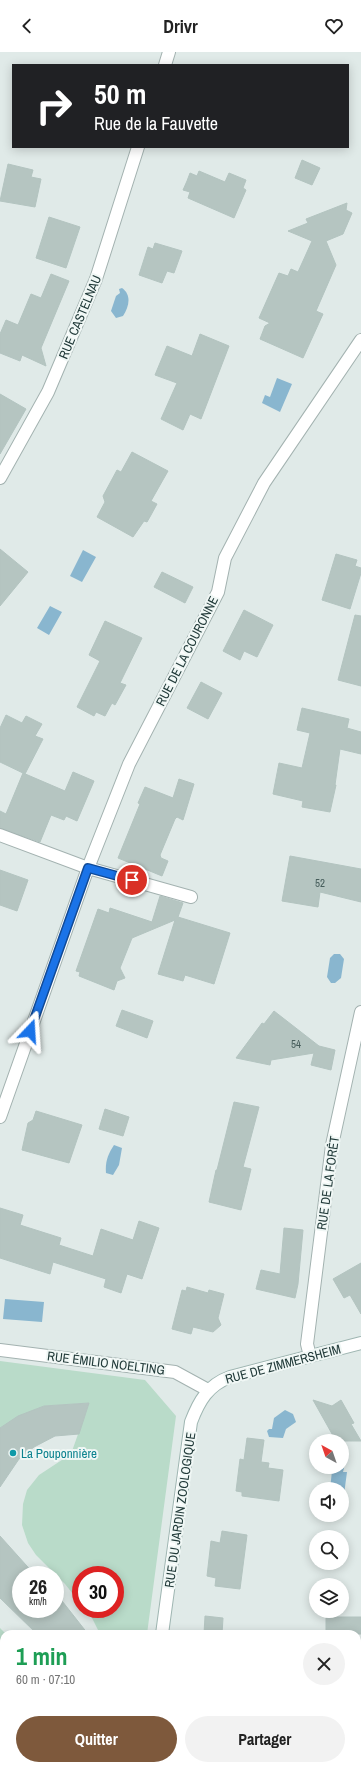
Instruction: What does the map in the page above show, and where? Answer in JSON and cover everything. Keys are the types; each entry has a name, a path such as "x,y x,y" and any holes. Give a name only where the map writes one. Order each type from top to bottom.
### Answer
{"street":[{"path":"164,64 169,52"},
{"name":"RUE CASTELNAU","path":"0,478 48,392 96,279 138,148"},
{"name":"RUE DE LA COURONNE","path":"0,1117 88,868 129,764 218,592 224,558 264,482 361,340"},
{"path":"0,835 88,868 190,897"},
{"name":"RUE DE LA FORÊT","path":"310,1356 308,1344 309,1328 332,1145 361,1012"},
{"name":"RUE DE ZIMMERSHEIM","path":"208,1390 214,1385 230,1377 361,1343"},
{"name":"RUE ÉMILIO NOELTING","path":"0,1350 175,1372 208,1390"},
{"name":"RUE DU JARDIN ZOOLOGIQUE","path":"163,1630 191,1422 196,1407 208,1390"}],"green space":[{"path":"0,1361 145,1380 176,1416 148,1630 98,1630 92,1618 124,1618 124,1566 72,1566 72,1593 64,1583 64,1566 47,1566 36,1555 28,1543 22,1525 23,1504 27,1490 39,1475 71,1454 89,1403 44,1406 0,1428"}],"water":[{"path":"122,288 127,294 128,305 123,316 116,318 111,311 116,296 120,293 119,289"},
{"path":"277,378 292,384 280,412 262,403 265,395 270,397"},
{"path":"83,550 96,557 82,582 70,576"},
{"path":"50,606 62,612 49,635 37,628"},
{"path":"334,954 340,954 344,959 341,978 335,983 331,983 327,977 330,958"},
{"path":"114,1145 122,1148 119,1165 113,1175 106,1173 106,1165 107,1158"},
{"path":"5,1299 44,1302 42,1322 3,1319"},
{"path":"285,1410 293,1414 296,1422 286,1429 283,1438 269,1437 267,1431 272,1429 274,1418"},
{"path":"332,1474 347,1474 346,1482 331,1482"}],"building":[{"path":"302,160 320,168 312,185 295,178"},
{"path":"8,164 33,170 31,177 41,179 35,207 0,201"},
{"path":"199,171 225,182 229,173 246,180 243,188 246,190 234,218 188,198 190,192 183,190 190,173 197,176"},
{"path":"347,203 346,210 352,213 343,234 326,241 336,265 316,311 323,314 303,358 260,339 265,326 270,323 259,318 279,273 288,276 291,269 298,272 312,241 288,231 308,223 306,219"},
{"path":"49,217 80,227 66,268 36,258"},
{"path":"155,243 182,251 174,273 167,271 162,283 139,275 148,247 153,249"},
{"path":"51,274 69,281 41,348 46,366 22,355 20,361 0,353 0,334 6,320 18,325 31,294 41,298"},
{"path":"200,334 229,346 201,419 190,414 183,430 161,419 177,383 155,375 167,346 192,356"},
{"path":"0,394 26,409 0,454"},
{"path":"132,452 168,471 151,501 157,504 147,522 144,521 133,537 97,517 105,502 103,496 117,470 121,472"},
{"path":"0,549 28,572 0,606"},
{"path":"336,554 357,560 355,566 361,568 361,573 350,609 322,600"},
{"path":"162,572 193,587 185,603 154,587"},
{"path":"244,610 273,625 257,657 244,651 240,660 223,651"},
{"path":"355,615 361,616 361,686 338,680"},
{"path":"105,621 142,638 120,683 126,685 115,705 112,703 105,716 96,712 94,716 77,707 100,661 89,655"},
{"path":"201,682 222,693 208,719 187,708"},
{"path":"302,708 349,719 347,728 361,732 361,754 340,749 336,785 330,812 302,807 303,801 273,794 279,763 302,768 310,733 297,730"},
{"path":"6,715 22,723 26,716 42,724 35,736 43,739 25,774 0,762 0,728"},
{"path":"73,772 94,781 77,821 66,816 64,820 51,815 40,842 0,828 0,811 6,814 23,773 65,791"},
{"path":"179,779 194,784 183,820 177,817 175,819 160,855 161,858 168,861 162,876 118,858 140,804 138,803 145,787 173,798"},
{"path":"290,856 361,869 361,902 320,892 318,907 282,901"},
{"path":"0,870 28,880 17,911 0,905"},
{"path":"160,896 183,903 178,917 230,933 214,984 185,975 183,981 158,974 175,920 132,938 120,968 125,978 117,981 114,990 79,976 80,972 76,971 98,909 109,913 110,908 152,922"},
{"path":"122,1010 153,1021 147,1038 116,1026"},
{"path":"274,1011 319,1046 335,1050 331,1070 311,1065 314,1053 271,1060 270,1065 236,1058 262,1023 264,1024"},
{"path":"234,1102 259,1107 243,1167 251,1169 241,1210 209,1202"},
{"path":"105,1109 129,1117 123,1136 99,1129"},
{"path":"36,1111 82,1125 69,1163 22,1150 28,1123 33,1120"},
{"path":"0,1208 23,1215 20,1225 61,1238 59,1245 93,1256 101,1229 133,1240 139,1221 159,1228 142,1279 127,1274 121,1293 104,1287 106,1279 53,1262 50,1274 0,1258"},
{"path":"284,1228 303,1230 298,1284 295,1298 256,1289 261,1270 280,1274"},
{"path":"361,1263 361,1314 350,1295 344,1298 333,1279"},
{"path":"187,1287 208,1293 209,1290 224,1294 218,1318 221,1325 213,1332 193,1327 191,1334 172,1329 182,1290 186,1291"},
{"path":"313,1400 332,1406 341,1400 354,1423 351,1424 361,1441 349,1441 349,1434 332,1434"},
{"name":"La Pouponnière","path":"89,1403 79,1434 55,1436 34,1447 19,1459 0,1487 0,1428 18,1416 44,1406"},
{"path":"247,1438 264,1440 261,1462 269,1463 268,1468 283,1470 279,1501 242,1496 242,1492 236,1491 240,1459 244,1460"},
{"path":"222,1531 247,1535 240,1589 215,1586 216,1578 207,1576 211,1541 220,1543"},
{"path":"0,1536 27,1566 12,1566 12,1610 0,1598"},
{"path":"64,1603 72,1614 72,1618 75,1618 85,1630 33,1630 21,1618 64,1618"},
{"path":"205,1616 223,1618 222,1630 204,1630"},
{"path":"361,1617 361,1630 326,1630 326,1618"}],"place":[{"name":"La Pouponnière","path":"13,1453"}],"route":[{"path":"30,1031 88,868 132,880"}]}
